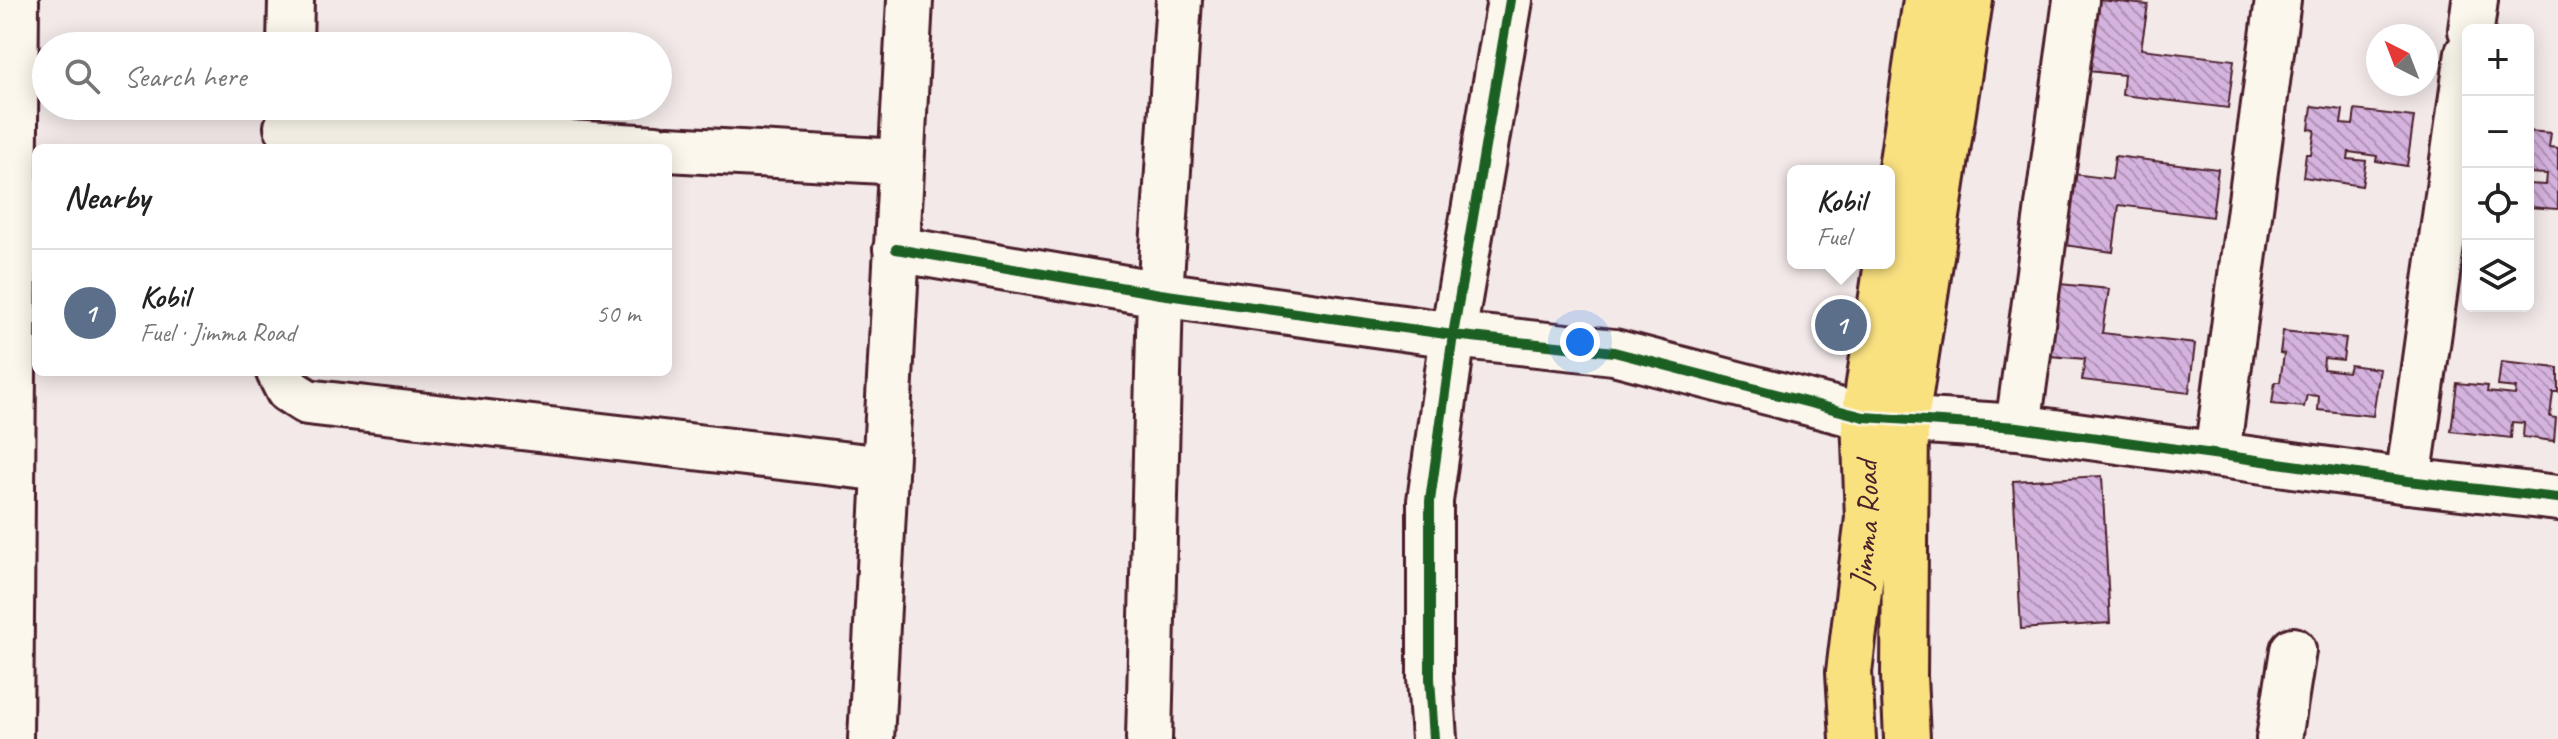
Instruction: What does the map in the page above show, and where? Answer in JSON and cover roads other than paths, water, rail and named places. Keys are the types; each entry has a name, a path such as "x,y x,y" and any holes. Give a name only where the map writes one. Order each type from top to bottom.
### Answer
{"highway":[{"path":"1895,209 1926,0"},
{"path":"1907,739 1885,419 1970,0"},
{"name":"Jimma Road","path":"1853,739 1849,672 1868,518 1885,419 1887,269"}],"street":[{"path":"10,739 16,0"},
{"path":"290,32 291,0"},
{"path":"871,739 910,0"},
{"path":"1149,739 1160,294 1179,0"},
{"path":"1434,739 1430,678 1430,501 1453,335 1510,0"},
{"path":"2018,427 2076,0"},
{"path":"2217,454 2278,0"},
{"path":"2472,24 2475,0"},
{"path":"2408,481 2462,96"},
{"path":"287,127 586,144"},
{"path":"672,149 901,162"},
{"path":"896,249 1160,294 1453,335 1614,352 1885,419 2018,427 2408,481 2558,498"},
{"path":"281,376 288,390 307,402 885,469"},
{"path":"2279,739 2293,650"}],"place":[{"name":"Kobil","path":"1841,325"}]}
